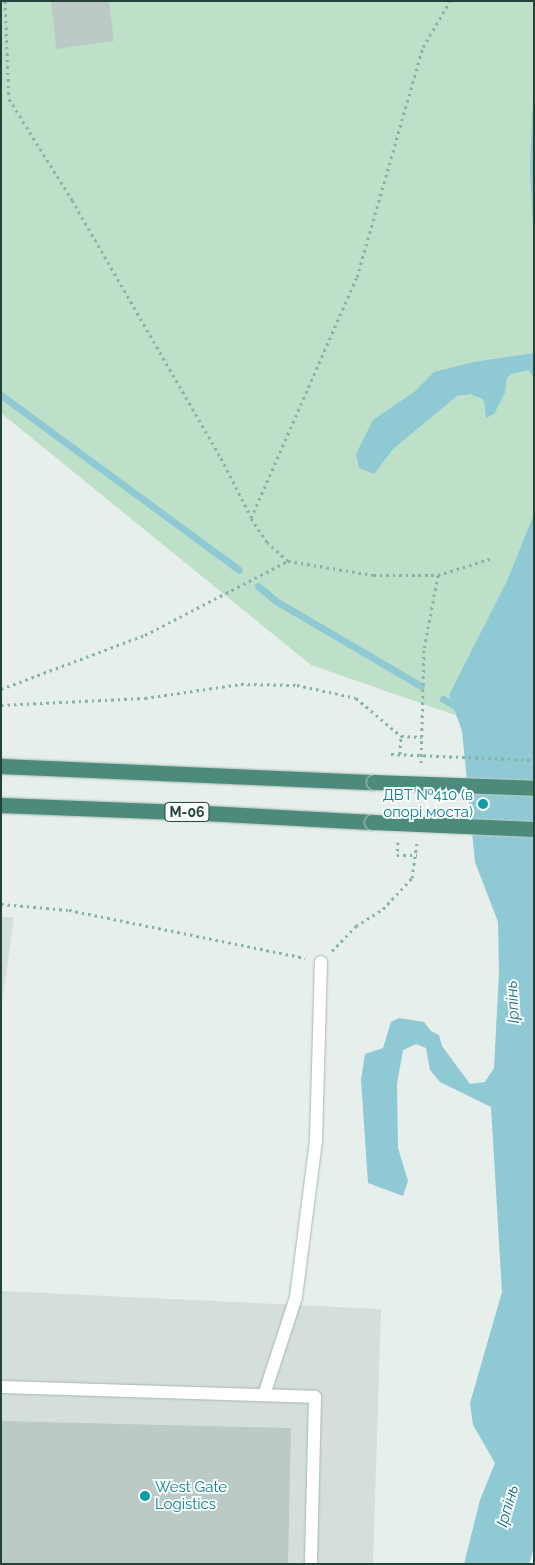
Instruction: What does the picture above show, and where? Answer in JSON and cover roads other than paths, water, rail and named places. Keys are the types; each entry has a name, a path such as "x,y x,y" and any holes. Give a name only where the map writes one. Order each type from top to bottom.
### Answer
{"highway":[{"path":"1,766 534,788"},
{"name":"М-06","path":"1,805 534,829"}],"lane":[{"path":"264,1395 296,1297 316,1140 321,962"},
{"path":"1,1387 315,1397 311,1564"}],"water":[{"path":"534,72 534,247 530,169"},
{"path":"534,353 534,378 528,370 511,374 507,378 505,393 494,414 486,418 484,400 471,394 457,396 393,449 374,474 359,468 356,454 373,420 414,392 434,372 474,362"},
{"name":"Ірпінь","path":"534,514 534,1547 529,1564 464,1564 480,1500 495,1463 473,1425 470,1403 502,1292 491,1107 440,1082 430,1070 426,1048 416,1044 403,1050 397,1084 398,1148 408,1181 403,1196 368,1183 361,1080 365,1054 383,1048 391,1022 399,1018 424,1022 431,1031 439,1035 442,1046 470,1084 485,1082 494,1068 499,973 498,922 475,862 462,731 449,695 507,581"}],"waterway":[{"path":"1,395 239,570"},
{"path":"258,586 276,601 421,686"},
{"path":"443,699 460,709"}],"place":[{"name":"ДВТ №410 (в опорі моста)","path":"483,804"},
{"name":"West Gate Logistics","path":"145,1496"}]}
